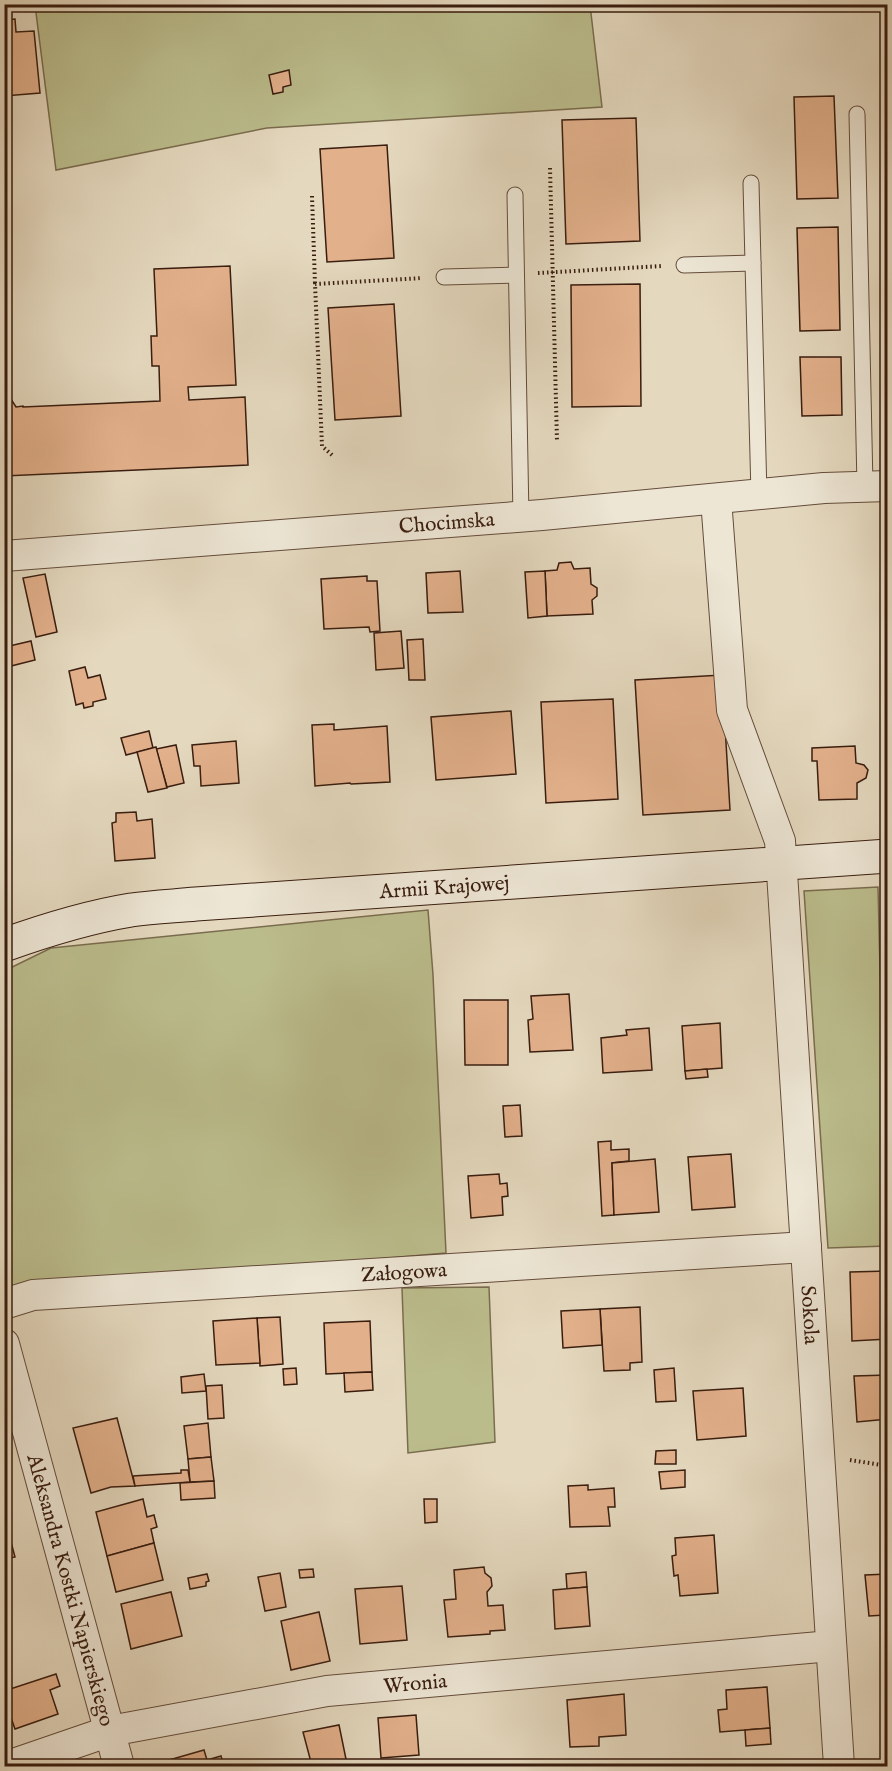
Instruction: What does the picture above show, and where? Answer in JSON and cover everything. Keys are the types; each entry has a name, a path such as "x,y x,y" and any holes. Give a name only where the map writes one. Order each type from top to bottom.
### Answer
{"street":[{"name":"Chocimska","path":"4,556 521,517 824,488 876,486"},
{"name":"Sokola","path":"716,499 732,710 780,841 838,1767"},
{"name":"Armii Krajowej","path":"4,945 48,929 142,909 250,899 427,889 888,856"},
{"name":"Załogowa","path":"4,1304 33,1295 806,1247"},
{"name":"Aleksandra Kostki Napierskiego","path":"4,1344 119,1767"},
{"name":"Wronia","path":"8,1767 110,1731 327,1691 831,1646"}],"lane":[{"path":"857,114 876,486"},
{"path":"751,183 759,495"},
{"path":"515,195 521,517"},
{"path":"684,265 753,263"},
{"path":"444,277 516,275"}],"path":[{"path":"550,168 557,441"},
{"path":"312,196 322,446 332,455"},
{"path":"516,275 684,265"},
{"path":"315,284 444,277"},
{"path":"819,1454 888,1466"}],"green space":[{"path":"35,5 590,5 602,107 267,128 56,170"},
{"path":"878,887 882,1051 888,1051 887,1246 828,1248 804,891"},
{"path":"428,910 446,1253 8,1291 4,1278 4,971 51,948"},
{"path":"489,1287 495,1442 408,1453 402,1288"}],"building":[{"path":"15,19 16,32 34,31 40,93 4,96 4,20"},
{"path":"289,70 291,85 283,87 283,92 273,94 269,75"},
{"path":"834,96 838,198 797,199 794,97"},
{"path":"636,118 640,241 566,244 562,120"},
{"path":"387,145 394,258 327,262 320,149"},
{"path":"838,227 840,330 800,331 797,228"},
{"path":"230,266 236,385 188,387 189,400 245,397 248,465 4,476 4,398 10,394 16,407 160,401 159,366 152,366 151,336 157,336 154,269"},
{"path":"640,284 641,406 572,407 571,285"},
{"path":"394,304 401,416 335,420 328,308"},
{"path":"800,357 841,357 842,415 802,416"},
{"path":"571,562 574,569 590,568 591,584 597,588 597,596 592,600 593,614 547,616 545,571 557,570 559,563"},
{"path":"460,571 463,612 428,613 426,573"},
{"path":"545,571 547,616 528,618 525,572"},
{"path":"45,574 57,632 36,637 23,578"},
{"path":"367,576 367,581 377,581 380,631 370,632 369,627 324,629 321,579"},
{"path":"401,631 404,668 376,670 374,633"},
{"path":"423,639 425,680 409,680 407,640"},
{"path":"31,641 35,660 11,666 5,647"},
{"path":"85,667 88,678 100,675 106,699 93,702 93,706 84,708 83,703 76,705 69,671"},
{"path":"722,675 730,810 643,815 635,680"},
{"path":"613,699 618,799 546,803 541,702"},
{"path":"511,711 516,774 436,780 431,717"},
{"path":"334,724 334,730 387,726 390,782 315,786 312,725"},
{"path":"149,731 153,748 126,755 121,738"},
{"path":"236,741 239,783 201,786 200,766 194,766 192,745"},
{"path":"176,745 184,783 167,787 156,749"},
{"path":"855,746 856,763 864,765 868,770 866,778 857,783 857,799 819,800 817,761 812,761 812,748"},
{"path":"156,747 167,788 148,792 137,752"},
{"path":"136,812 137,821 152,819 155,858 115,861 112,823 116,822 116,813"},
{"path":"569,994 573,1050 530,1052 528,1020 533,1019 531,996"},
{"path":"464,1000 508,1000 508,1065 465,1065"},
{"path":"720,1023 722,1068 685,1071 682,1026"},
{"path":"649,1028 652,1070 603,1073 601,1038 627,1035 626,1030"},
{"path":"707,1069 708,1077 686,1079 685,1071"},
{"path":"520,1105 522,1136 505,1137 503,1106"},
{"path":"611,1141 611,1150 629,1149 629,1161 612,1163 614,1215 602,1216 598,1142"},
{"path":"731,1154 735,1207 692,1210 688,1157"},
{"path":"655,1159 659,1212 614,1215 612,1163"},
{"path":"499,1174 500,1184 507,1183 508,1196 502,1197 503,1215 471,1218 468,1176"},
{"path":"888,1271 888,1339 852,1341 850,1272"},
{"path":"640,1307 642,1362 630,1363 630,1370 604,1371 600,1309"},
{"path":"600,1309 602,1345 563,1348 561,1311"},
{"path":"280,1317 283,1364 260,1366 257,1318"},
{"path":"257,1318 260,1363 216,1365 213,1321"},
{"path":"370,1321 372,1372 326,1374 324,1323"},
{"path":"296,1368 297,1384 284,1385 283,1369"},
{"path":"674,1368 676,1401 656,1402 654,1370"},
{"path":"372,1372 373,1390 345,1392 344,1373"},
{"path":"204,1374 206,1391 182,1393 181,1377"},
{"path":"888,1375 888,1419 857,1422 854,1376"},
{"path":"222,1385 224,1418 208,1419 206,1386"},
{"path":"743,1388 746,1436 697,1440 693,1391"},
{"path":"117,1418 135,1486 111,1487 91,1493 73,1428"},
{"path":"208,1423 211,1457 188,1459 184,1426"},
{"path":"676,1450 676,1464 655,1464 656,1451"},
{"path":"211,1457 214,1481 190,1482 188,1459"},
{"path":"181,1470 188,1470 190,1482 135,1486 133,1476 181,1473"},
{"path":"685,1470 685,1487 661,1489 659,1472"},
{"path":"214,1481 215,1498 181,1500 180,1483"},
{"path":"588,1485 588,1490 614,1488 615,1507 608,1507 610,1526 570,1527 568,1486"},
{"path":"143,1499 147,1517 154,1515 157,1527 151,1529 154,1543 107,1556 96,1512"},
{"path":"424,1499 437,1499 437,1522 425,1523"},
{"path":"4,1516 15,1557 4,1559"},
{"path":"714,1535 718,1593 680,1596 678,1575 674,1576 672,1556 676,1555 675,1538"},
{"path":"154,1543 163,1580 116,1592 107,1556"},
{"path":"484,1567 485,1573 491,1578 492,1586 487,1592 488,1606 503,1605 505,1630 490,1631 490,1634 448,1637 444,1600 456,1599 454,1570"},
{"path":"313,1569 314,1577 300,1578 299,1570"},
{"path":"586,1572 587,1587 567,1589 566,1574"},
{"path":"280,1573 286,1607 265,1611 258,1577"},
{"path":"207,1574 209,1581 206,1582 206,1586 190,1589 188,1578"},
{"path":"888,1574 888,1622 886,1622 885,1615 869,1616 865,1575"},
{"path":"402,1586 407,1640 360,1644 355,1589"},
{"path":"587,1587 590,1626 555,1629 553,1590"},
{"path":"171,1592 182,1636 131,1649 121,1604"},
{"path":"319,1612 330,1661 291,1670 281,1621"},
{"path":"885,1657 888,1657 888,1700 885,1700"},
{"path":"56,1674 60,1686 50,1690 58,1714 15,1729 4,1698 4,1691"},
{"path":"767,1687 770,1728 720,1732 718,1710 727,1709 726,1690"},
{"path":"624,1694 626,1735 599,1737 599,1746 570,1747 567,1700"},
{"path":"416,1715 419,1755 381,1758 378,1718"},
{"path":"339,1725 347,1764 312,1766 303,1732"},
{"path":"770,1728 771,1744 746,1746 745,1730"},
{"path":"204,1750 207,1760 221,1756 224,1766 163,1766 162,1762"}]}
